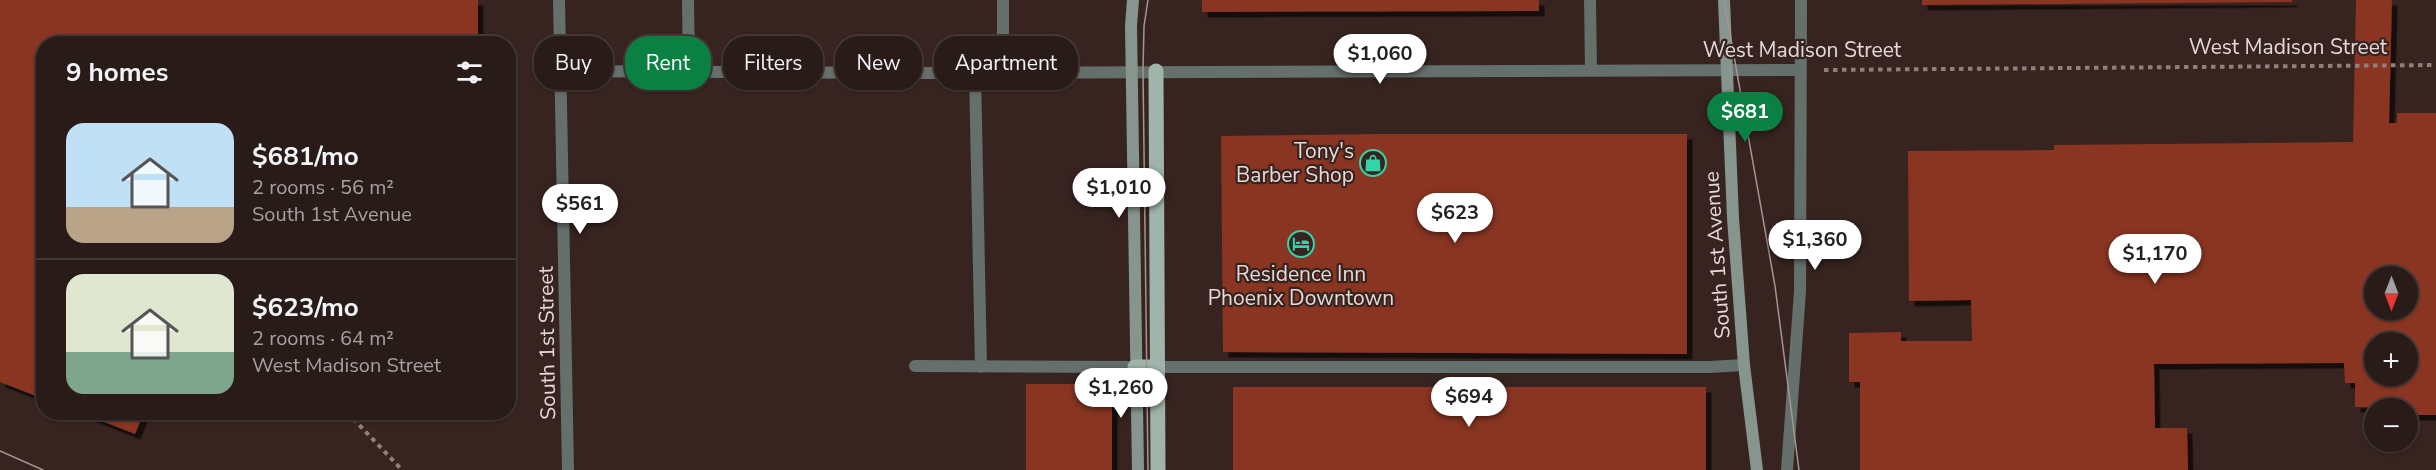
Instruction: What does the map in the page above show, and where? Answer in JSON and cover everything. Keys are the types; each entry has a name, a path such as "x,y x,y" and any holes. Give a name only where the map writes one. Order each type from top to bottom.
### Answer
{"main road":[{"path":"1133,0 1131,26 1138,470"},
{"name":"South 1st Avenue","path":"1724,0 1733,218 1743,365 1757,470"},
{"path":"1158,470 1156,366 1162,70"},
{"path":"1135,366 1156,366"}],"street":[{"name":"South 1st Street","path":"559,0 560,36"},
{"path":"688,0 689,36"},
{"path":"1002,36 1003,0"},
{"path":"1590,0 1592,69"},
{"path":"1787,470 1800,291 1801,0"},
{"name":"West Madison Street","path":"711,70 934,72"},
{"name":"West Madison Street","path":"1078,71 1800,70"},
{"name":"South 1st Street","path":"560,90 568,470"},
{"path":"975,90 981,366"},
{"path":"1156,366 1710,367 1743,365"},
{"path":"915,366 1135,366"}],"path":[{"name":"West Madison Street","path":"1800,70 2436,65"},
{"path":"355,420 402,470"}],"building":[{"path":"0,0 478,0 478,36 36,36 36,396 0,382"},
{"path":"1202,0 1539,0 1539,11 1202,12"},
{"path":"1922,0 2292,0 2292,2 1922,5"},
{"path":"2356,0 2392,0 2389,123 2397,123 2397,113 2436,113 2436,415 2418,415 2418,398 2364,398 2364,407 2355,407 2355,383 2345,383 2344,363 2154,364 2155,428 2187,428 2188,470 1860,470 1860,382 1849,382 1849,333 1901,332 1901,341 1972,341 1971,300 1909,301 1908,151 2054,150 2054,145 2353,142"},
{"path":"1687,134 1687,354 1223,352 1221,136"},
{"path":"1026,384 1112,384 1112,470 1026,470"},
{"path":"1233,387 1706,387 1706,470 1233,470"},
{"path":"99,420 141,420 135,434"}],"tram line":[{"path":"1148,0 1144,26 1143,71 1148,470"},
{"path":"1724,0 1775,286 1799,470"},
{"path":"0,451 43,470"}],"place":[{"name":"Tony's Barber Shop","path":"1373,163"},
{"name":"Residence Inn Phoenix Downtown","path":"1301,244"}]}
